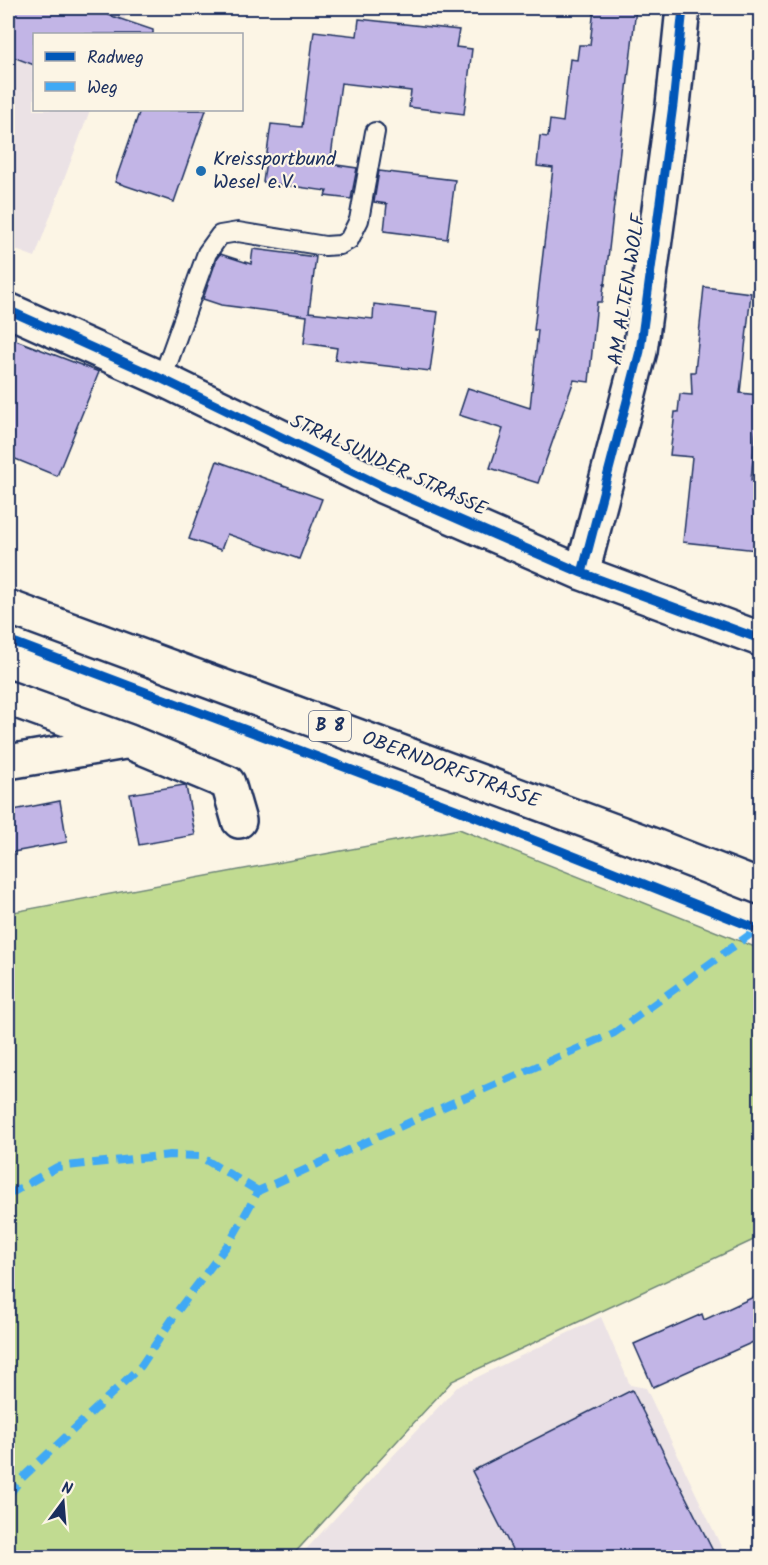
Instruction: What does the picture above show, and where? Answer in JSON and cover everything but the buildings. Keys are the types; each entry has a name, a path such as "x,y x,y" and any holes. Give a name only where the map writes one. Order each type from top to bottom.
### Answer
{"street":[{"name":"AM ALTEN WOLF","path":"582,573 640,351 673,105 683,8"},
{"name":"STRALSUNDER STRASSE","path":"8,310 162,379 382,486 582,573 760,639"},
{"name":"OBERNDORFSTRASSE","path":"8,607 760,887"},
{"path":"8,698 127,741 228,783 239,821"},
{"path":"8,762 127,741"}],"lane":[{"path":"162,379 207,253 220,235 238,232 325,246 340,245 349,240 359,220 375,132"}],"shaded area":[{"path":"8,8 129,8 118,33 33,33 33,111 90,111 35,257 8,247"},
{"path":"601,1317 630,1385 646,1388 726,1557 298,1558 457,1387"}],"green space":[{"path":"459,829 760,949 760,1237 452,1381 291,1557 8,1557 8,913"}],"marked path":[{"path":"8,1496 21,1479 141,1366 179,1309 231,1240 258,1191 614,1033 759,928"},
{"path":"8,1195 57,1167 170,1155 199,1156 258,1191"}],"cycle path":[{"path":"582,573 640,351 673,105 683,8"},
{"path":"8,310 162,379 382,486 582,573 760,639"},
{"path":"8,640 458,810 760,930"}],"place":[{"name":"Kreissportbund Wesel e.V.","path":"201,171"}]}
